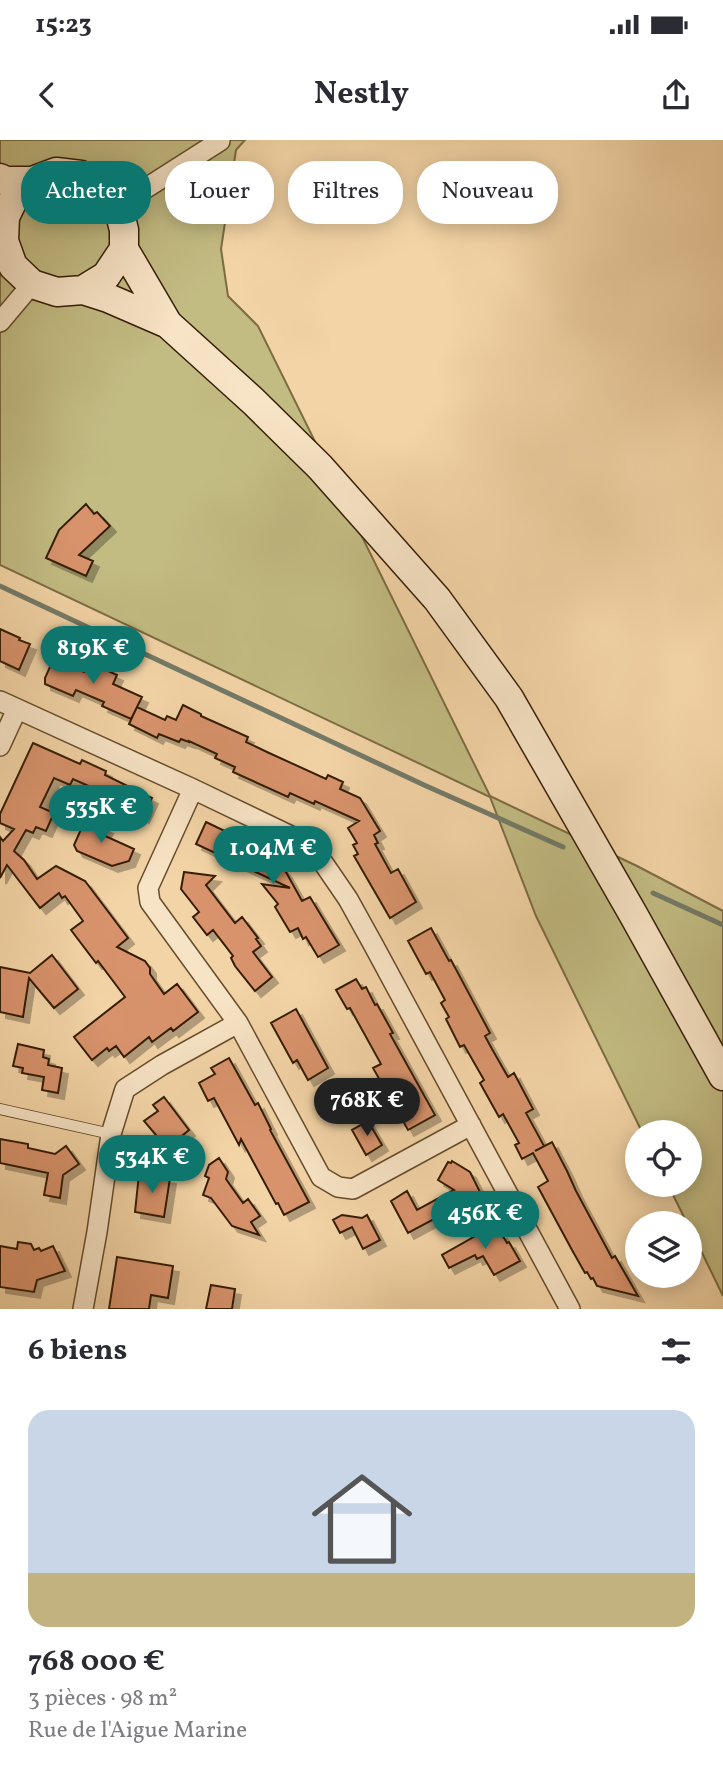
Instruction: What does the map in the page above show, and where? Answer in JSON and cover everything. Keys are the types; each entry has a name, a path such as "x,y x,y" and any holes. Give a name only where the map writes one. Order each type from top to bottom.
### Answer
{"main road":[{"path":"0,178 6,181 21,181"},
{"path":"21,191 15,197 5,218 2,236 13,266 32,284 57,292 83,290 168,324"},
{"path":"122,224 124,249 168,324 253,401 320,467 437,599 509,698 723,1076"},
{"path":"83,290 106,276 124,249"}],"street":[{"path":"151,185 220,141"},
{"path":"0,322 32,284"},
{"path":"0,746 9,705 295,838 324,864 348,899 570,1309"},
{"path":"193,789 148,888 150,902 238,1023 321,1177 338,1187 353,1189 471,1125"},
{"path":"83,1309 111,1134 125,1090 162,1065 238,1023"}],"lane":[{"path":"0,1109 111,1134"}],"shaded area":[{"path":"0,140 245,140 236,150 234,161 165,161 165,224 225,224 221,249 228,296 258,326 490,796 637,866 723,911 723,1296 702,1253 702,1211 681,1211 674,1197 702,1197 702,1120 636,1120 536,916 490,797 0,565"}],"building":[{"path":"86,504 110,526 79,555 93,561 86,576 46,558 59,530"},
{"path":"0,629 30,644 19,670 0,661"},
{"path":"54,658 84,672 89,662 117,675 113,684 142,697 131,719 102,706 104,702 76,690 73,696 45,684"},
{"path":"183,705 248,737 246,742 326,779 328,775 343,782 340,789 360,798 380,831 374,835 378,843 375,844 391,873 398,869 416,902 390,918 354,856 358,854 353,845 357,843 348,828 359,821 315,801 314,804 290,793 288,797 233,772 235,767 215,758 217,754 189,741 181,739 179,742 159,734 157,738 129,724 137,707 165,720 167,716 176,720"},
{"path":"33,743 80,764 82,760 106,771 105,775 152,798 143,817 107,800 109,795 73,779 70,785 54,778 40,807 54,813 46,831 36,827 33,833 26,830 14,851 37,879 56,866 85,881 128,938 117,947 145,961 150,968 150,974 164,994 177,984 198,1012 173,1031 171,1028 152,1042 149,1037 124,1057 116,1046 109,1051 107,1048 92,1060 74,1037 125,997 71,930 83,921 65,896 62,898 59,893 40,908 7,865 0,878 0,837 3,841 14,829 0,823 0,814"},
{"path":"86,818 107,828 103,835 134,849 129,861 112,866 77,851 74,845"},
{"path":"206,822 268,852 286,872 302,901 310,897 339,945 318,957 306,937 303,939 298,928 290,932 275,907 278,904 262,884 290,888 196,844"},
{"path":"184,872 215,876 206,885 235,923 242,917 258,938 256,939 261,946 253,952 272,977 255,991 235,966 231,958 233,956 213,930 207,935 193,917 199,912 181,889"},
{"path":"431,928 490,1033 485,1036 492,1049 508,1077 514,1073 533,1109 526,1113 544,1146 535,1151 552,1142 612,1258 615,1256 625,1273 625,1288 633,1288 638,1296 597,1286 593,1278 585,1273 538,1187 548,1181 533,1153 522,1159 515,1145 519,1143 503,1114 499,1117 480,1083 484,1080 464,1045 460,1047 446,1019 449,1017 441,1003 445,1000 430,972 426,974 408,941"},
{"path":"52,955 78,989 54,1008 29,978 23,1017 0,1012 0,967 30,973"},
{"path":"356,979 362,989 366,987 375,1005 377,1004 393,1033 390,1034 435,1115 408,1130 373,1068 381,1064 350,1008 347,1009 336,990"},
{"path":"296,1009 328,1068 308,1080 297,1060 293,1063 271,1023"},
{"path":"18,1044 44,1050 43,1057 49,1059 48,1065 62,1068 58,1093 42,1090 44,1077 22,1073 23,1068 13,1066"},
{"path":"229,1058 255,1105 258,1103 309,1202 284,1215 241,1139 239,1145 214,1098 208,1101 199,1083 215,1074 211,1068"},
{"path":"164,1097 189,1130 167,1148 144,1121 158,1111 153,1105"},
{"path":"368,1121 382,1145 366,1155 352,1130"},
{"path":"0,1139 28,1144 28,1148 55,1154 66,1146 79,1164 63,1175 60,1198 44,1195 48,1173 0,1163"},
{"path":"219,1158 228,1172 226,1179 243,1203 248,1199 260,1216 251,1222 259,1235 232,1226 211,1198 203,1195 209,1178 205,1176 209,1165"},
{"path":"452,1161 470,1172 481,1194 408,1233 391,1201 407,1191 417,1210 454,1190 438,1180 448,1162"},
{"path":"139,1174 170,1178 164,1217 135,1212"},
{"path":"342,1215 362,1218 367,1215 380,1240 363,1249 352,1227 340,1233 333,1220"},
{"path":"493,1226 498,1235 501,1233 507,1243 509,1242 520,1261 494,1275 483,1256 477,1259 475,1255 449,1268 442,1255"},
{"path":"18,1242 31,1244 34,1250 39,1248 41,1251 53,1246 65,1271 37,1280 34,1292 0,1287 0,1246 17,1249"},
{"path":"117,1257 173,1266 168,1298 151,1295 149,1309 109,1309"},
{"path":"211,1285 235,1289 232,1309 206,1309"}],"waterway":[{"path":"0,586 424,785 563,847"},
{"path":"653,893 723,925"}]}
